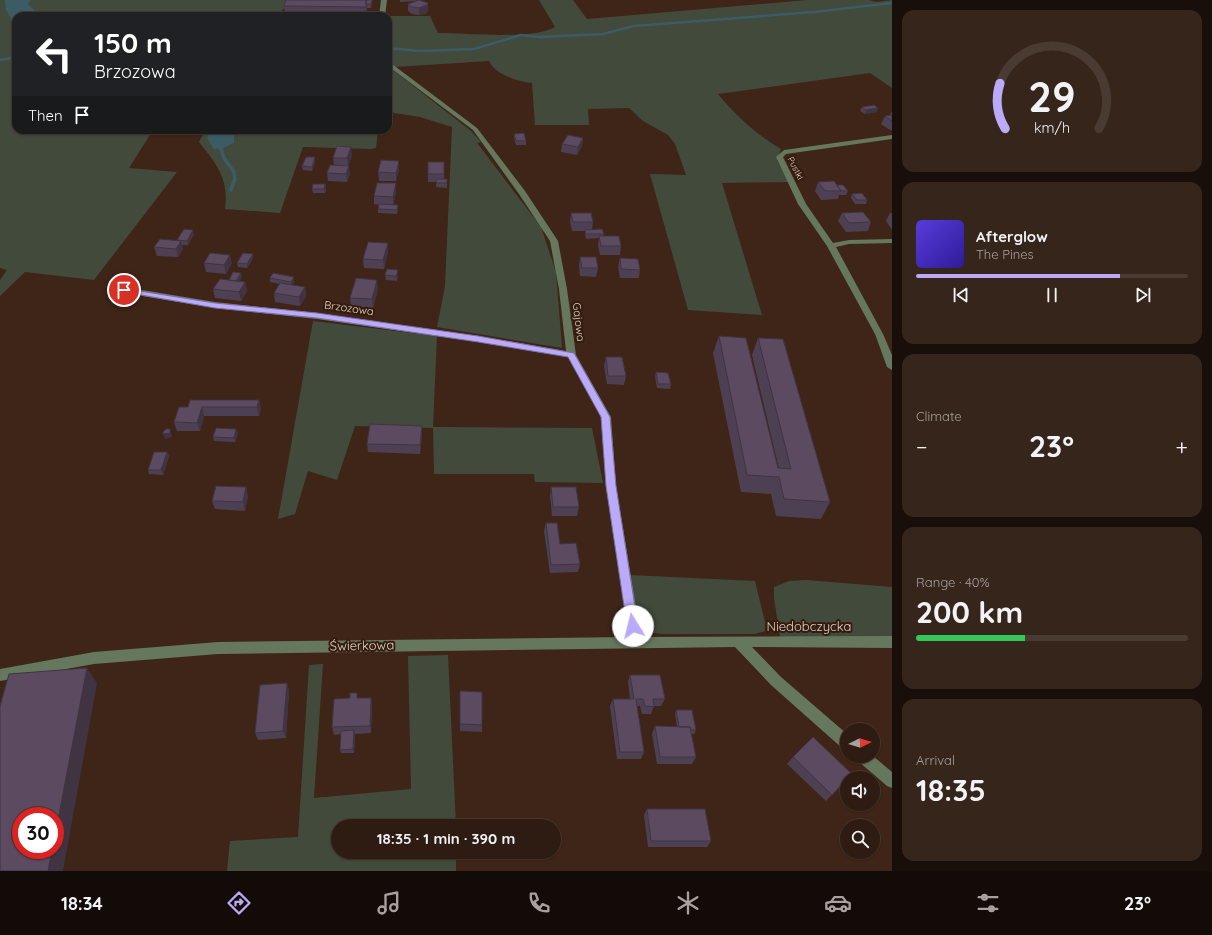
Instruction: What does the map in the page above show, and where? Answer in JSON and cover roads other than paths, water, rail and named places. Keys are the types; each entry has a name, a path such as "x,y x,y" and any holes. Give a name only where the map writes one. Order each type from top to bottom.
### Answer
{"street":[{"path":"382,12 384,0"},
{"name":"Gajowa","path":"392,66 475,129 522,192 554,241 563,288 571,355 606,417 611,486 636,642"},
{"name":"Pustki","path":"892,137 784,152 779,157 802,204 831,246 879,334 892,367"},
{"path":"831,246 849,242 892,241"},
{"name":"Brzozowa","path":"124,290 215,305 317,316 478,339 571,355"},
{"path":"731,641 840,737"},
{"name":"Świerkowa","path":"0,675 94,658 218,648 731,641"},
{"name":"Niedobczycka","path":"731,641 892,642"},
{"path":"871,763 892,781"}],"water":[{"path":"5,0 31,0 28,4 36,12 12,12 12,20 6,10"},
{"path":"209,134 234,134 234,143 223,148 214,149 207,138"}],"waterway":[{"path":"392,48 419,51 474,49 521,35 540,37 603,34 634,26 814,12 892,3"},
{"path":"0,60 12,58"},
{"path":"219,143 224,158 234,172 235,178 231,190"}]}
